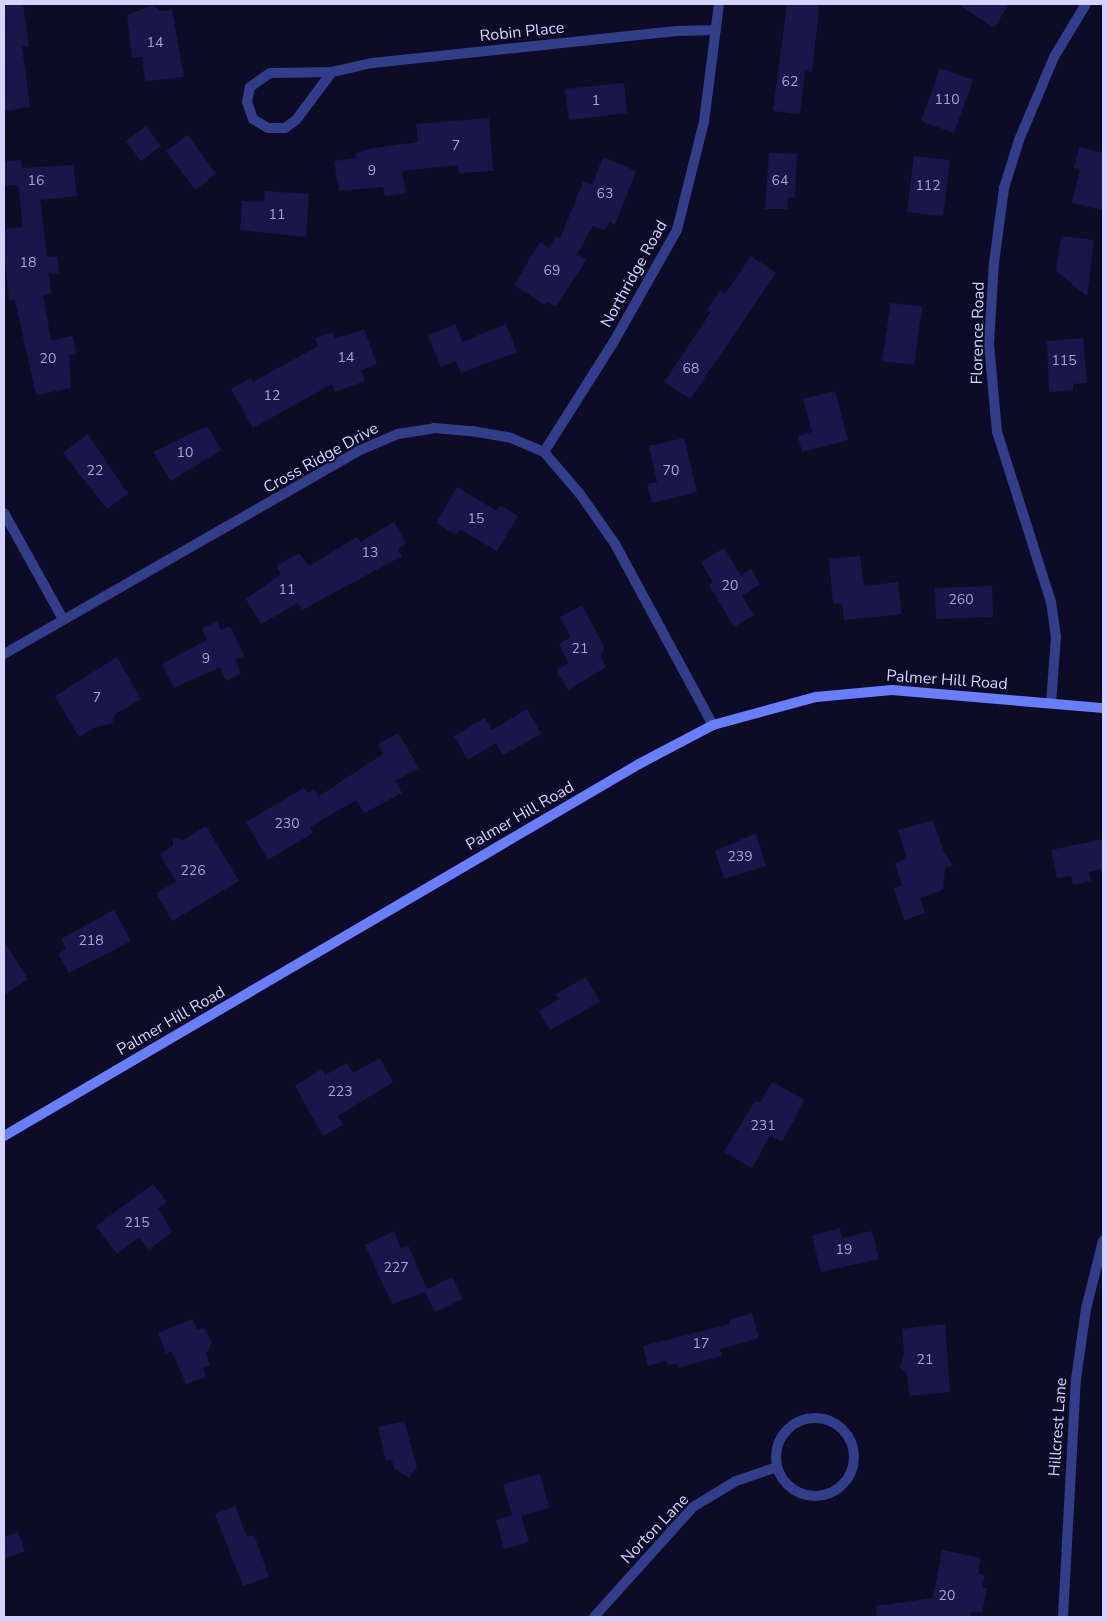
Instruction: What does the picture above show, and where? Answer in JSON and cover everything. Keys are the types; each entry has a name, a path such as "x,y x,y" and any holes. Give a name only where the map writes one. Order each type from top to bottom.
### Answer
{"main road":[{"name":"Palmer Hill Road","path":"4,1136 639,764 713,725 816,697 873,691 933,691 1103,708"}],"street":[{"name":"Northridge Road","path":"544,452 613,343 676,230 704,122 719,4"},
{"name":"Florence Road","path":"1051,703 1056,637 1051,602 997,432 989,344 994,263 1004,188 1019,140 1054,57 1086,4"},
{"name":"Robin Place","path":"332,72 296,120 285,128 268,128 253,119 247,102 250,87 258,78 270,72 332,72 382,62 716,30"},
{"name":"Cross Ridge Drive","path":"4,654 358,451 398,434 434,428 472,430 511,438 544,452 615,544 713,725"},
{"path":"4,513 63,619"},
{"name":"Hillcrest Lane","path":"1063,1617 1076,1379 1086,1309 1103,1241"},
{"path":"828,1420 840,1427 852,1445 851,1473 837,1489 824,1495 798,1492 777,1468 780,1440 800,1421 828,1420"},
{"name":"Norton Lane","path":"594,1617 694,1507 736,1480 777,1468"}],"building":[{"path":"4,4 23,4 29,46 22,47 30,107 4,111"},
{"path":"787,4 817,4 819,10 812,72 805,71 800,114 773,111"},
{"path":"958,4 1009,4 994,28"},
{"path":"153,5 161,11 172,10 184,77 145,81 142,57 132,58 127,15"},
{"path":"940,68 973,80 954,133 921,121"},
{"path":"624,83 627,113 569,120 565,89"},
{"path":"489,118 493,171 459,173 458,165 402,171 406,193 385,196 383,187 339,191 334,161 356,158 355,154 368,149 418,142 416,124"},
{"path":"146,126 161,146 141,161 126,141"},
{"path":"188,135 216,174 195,190 166,151"},
{"path":"1079,147 1103,153 1103,210 1072,203 1080,169 1074,168"},
{"path":"769,153 797,154 795,197 788,197 787,209 765,209"},
{"path":"914,156 950,160 943,216 907,212"},
{"path":"603,157 636,171 615,225 610,222 604,230 593,226 577,254 586,260 556,307 547,301 545,305 514,285 540,242 549,248 556,236 560,239 583,182 592,185"},
{"path":"21,160 22,168 73,165 77,196 40,200 47,257 57,256 59,273 49,274 51,294 43,295 51,340 73,336 76,354 69,355 71,388 36,395 15,300 9,300 4,249 4,229 23,227 18,185 4,186 4,162"},
{"path":"265,191 309,194 306,237 240,230 242,201 264,202"},
{"path":"1061,236 1094,240 1087,296 1056,271"},
{"path":"751,256 776,273 690,399 664,382 711,312 707,310 720,290 725,294"},
{"path":"891,303 922,307 914,365 882,361"},
{"path":"455,324 462,342 506,324 517,352 461,373 456,361 441,367 428,335"},
{"path":"364,329 377,364 361,370 365,381 335,392 332,384 253,428 231,389 251,378 253,382 318,346 315,338 332,332 335,339"},
{"path":"1083,338 1087,383 1073,384 1073,390 1049,392 1047,341"},
{"path":"835,391 848,440 802,452 798,436 812,432 803,399"},
{"path":"207,426 221,450 171,481 153,452"},
{"path":"88,434 128,494 107,509 63,453"},
{"path":"684,438 697,492 652,503 647,484 657,482 649,446"},
{"path":"457,487 497,511 500,505 518,516 497,551 460,529 456,535 436,523"},
{"path":"394,522 406,544 398,549 402,556 302,610 298,603 261,624 246,599 281,574 276,566 299,553 309,566 357,537 360,542"},
{"path":"724,548 741,576 751,569 760,584 742,596 754,615 734,627 709,585 713,582 701,562"},
{"path":"860,556 864,586 898,582 902,614 844,620 842,603 833,604 829,559"},
{"path":"992,586 993,617 936,619 935,588"},
{"path":"582,605 604,647 601,658 606,667 568,690 556,670 569,663 559,644 571,637 560,617"},
{"path":"217,622 221,630 230,626 244,656 235,660 241,674 226,681 220,667 174,688 162,664 207,640 202,628"},
{"path":"117,657 141,699 115,714 112,724 98,726 79,737 55,696"},
{"path":"527,709 541,734 503,755 496,743 468,760 454,736 485,718 492,730"},
{"path":"398,733 419,768 395,781 402,793 364,813 356,800 310,827 313,833 268,860 246,822 304,788 308,793 314,789 318,797 383,754 378,744"},
{"path":"933,820 943,850 953,866 945,868 943,890 920,898 925,913 904,920 894,888 902,885 895,863 907,859 898,830"},
{"path":"206,826 239,881 172,921 156,893 176,882 160,854 173,846 173,838 183,840"},
{"path":"756,833 766,866 724,879 715,851"},
{"path":"1103,839 1103,869 1089,872 1091,881 1073,885 1071,876 1057,878 1051,850"},
{"path":"114,910 131,941 69,973 58,954 66,949 61,939"},
{"path":"4,942 28,979 4,995"},
{"path":"586,977 600,1002 550,1030 539,1011 559,999 556,994"},
{"path":"380,1058 393,1082 338,1116 343,1125 323,1136 295,1086 322,1069 325,1075 347,1063 353,1073"},
{"path":"772,1082 805,1100 782,1142 770,1136 752,1168 724,1152 755,1101 760,1103"},
{"path":"153,1184 167,1202 158,1208 172,1232 149,1250 139,1237 117,1254 96,1226"},
{"path":"840,1228 842,1238 872,1231 879,1259 821,1272 812,1236"},
{"path":"394,1231 401,1248 408,1245 427,1289 452,1277 463,1299 435,1312 425,1292 392,1304 365,1245"},
{"path":"752,1313 759,1338 720,1349 722,1356 678,1368 677,1363 668,1365 666,1361 648,1366 643,1346 730,1324 729,1320"},
{"path":"193,1319 197,1330 204,1328 212,1342 206,1354 210,1365 203,1367 206,1377 186,1384 172,1351 166,1354 158,1333"},
{"path":"945,1324 950,1392 909,1396 907,1373 900,1368 904,1353 902,1329"},
{"path":"404,1421 417,1467 409,1478 394,1468 392,1460 386,1461 378,1427"},
{"path":"540,1474 549,1508 521,1516 529,1542 504,1549 496,1520 512,1515 503,1484"},
{"path":"235,1506 247,1537 254,1535 269,1577 243,1586 215,1514"},
{"path":"18,1532 25,1551 4,1559 4,1537"},
{"path":"942,1550 981,1558 978,1573 985,1575 982,1588 987,1588 982,1613 971,1611 970,1617 877,1617 876,1606 933,1598"}]}
